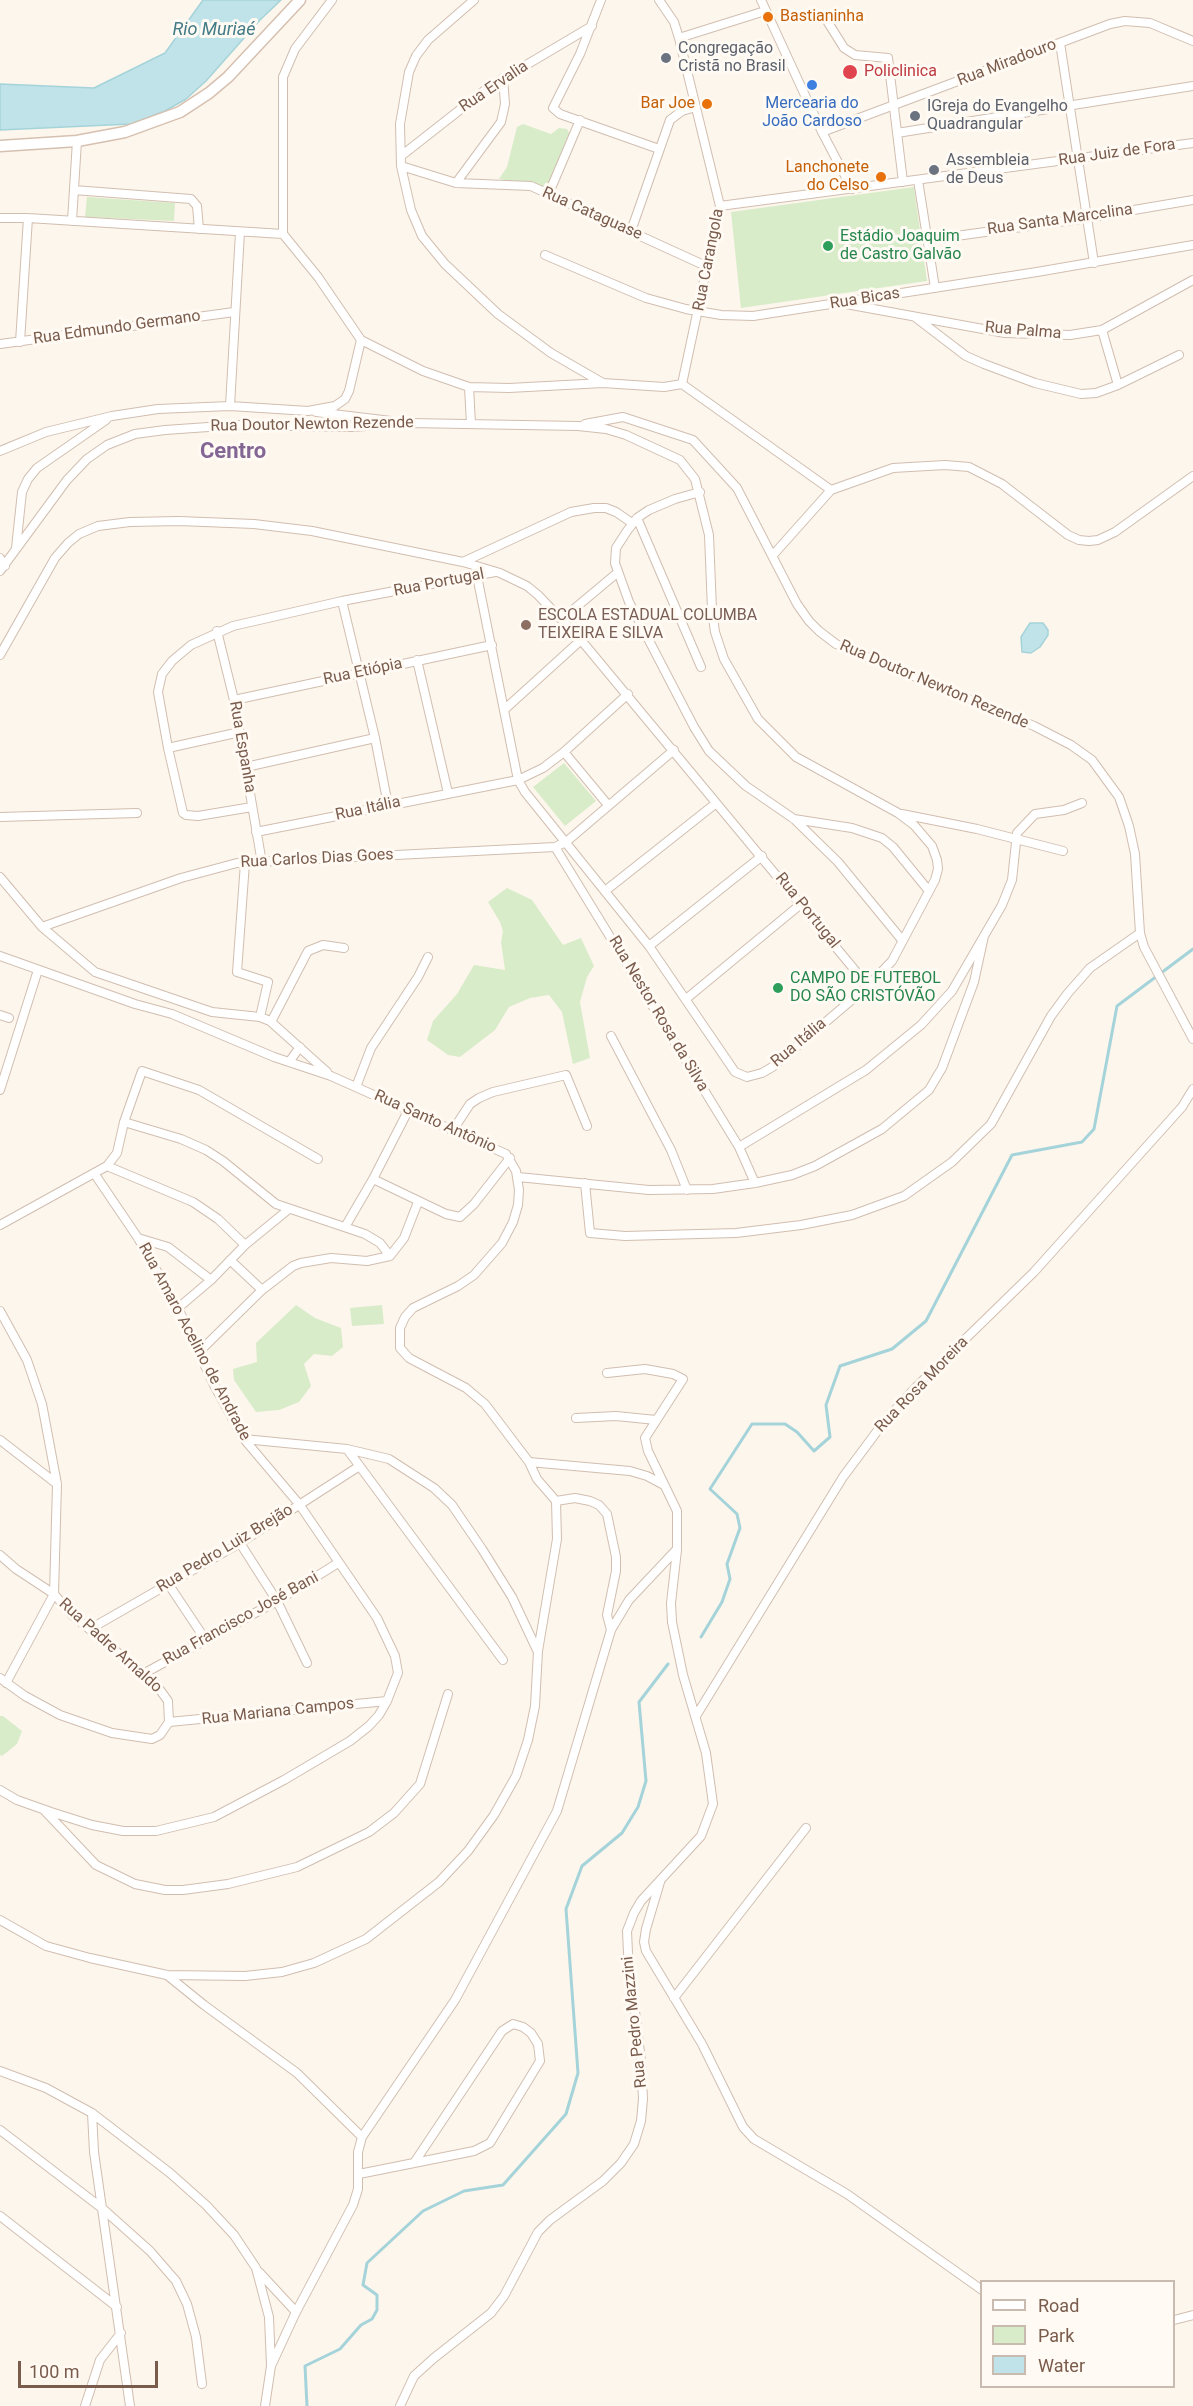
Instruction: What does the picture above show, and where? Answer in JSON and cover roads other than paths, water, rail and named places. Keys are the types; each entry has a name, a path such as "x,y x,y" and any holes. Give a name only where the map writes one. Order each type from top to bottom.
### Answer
{"street":[{"path":"0,146 77,141 125,132 180,111 228,77 300,0"},
{"path":"332,0 295,49 283,77 283,234 318,277 361,340 423,371 469,387 509,388 603,383 664,387 682,384 831,490"},
{"path":"474,0 428,40 416,56 404,92 400,124 401,166 411,210 423,236 445,264 498,314 551,354 603,383"},
{"path":"601,0 580,54 554,103 555,111 659,149"},
{"name":"Rua Carangola","path":"659,0 670,15 679,38 720,206 682,384"},
{"path":"761,0 822,132 852,189"},
{"path":"679,38 765,11"},
{"path":"824,16 844,48 855,55 888,58 903,182"},
{"name":"Rua Miradouro","path":"822,132 1110,24 1125,21 1150,23 1193,41"},
{"name":"Rua Ervalia","path":"401,156 489,87 592,26"},
{"path":"1060,43 1094,263"},
{"path":"456,183 501,122 505,104 503,78"},
{"path":"897,133 1193,86"},
{"path":"631,231 670,120 682,111 696,107"},
{"path":"549,193 580,120"},
{"path":"72,221 77,141"},
{"name":"Rua Juiz de Fora","path":"720,206 1193,143"},
{"name":"Rua Cataguase","path":"401,166 456,183 531,186 708,267"},
{"path":"918,180 935,288"},
{"path":"74,190 191,199 197,206 198,229"},
{"name":"Rua Santa Marcelina","path":"927,240 1087,218 1193,200"},
{"path":"0,218 283,234"},
{"path":"20,342 28,218"},
{"path":"230,406 240,232"},
{"name":"Rua Bicas","path":"545,255 646,298 699,312 753,316 842,304 1193,245"},
{"name":"Rua Palma","path":"842,304 1005,333 1070,335 1102,330 1193,280"},
{"name":"Rua Edmundo Germano","path":"0,344 234,312"},
{"path":"914,316 966,356 1035,383 1082,394 1096,393 1179,355"},
{"path":"1102,330 1118,384"},
{"path":"308,411 335,406 345,399 350,391 361,340"},
{"path":"469,387 471,424"},
{"path":"0,451 46,432 112,416 158,410 230,406 308,411 410,423"},
{"path":"16,549 22,492 28,478 37,468 112,416"},
{"name":"Rua Doutor Newton Rezende","path":"578,426 623,417 693,440 737,488 796,604 809,621 836,644 1034,726 1071,745 1092,760 1119,797 1129,826 1135,854 1140,933 1144,947 1193,1039"},
{"name":"Rua Doutor Newton Rezende","path":"3,569 67,480 87,459 107,446 135,434 165,429 237,425 351,427 410,423 578,426 606,429 626,435 680,460 690,470 700,492"},
{"path":"772,555 831,490 893,468 945,465 969,467 1002,484 1068,535 1089,541 1098,540 1115,532 1193,476"},
{"path":"700,492 660,504 634,521 616,549 617,573 629,602 694,727 710,751 746,786 794,819 838,862 902,940"},
{"name":"Rua Itália","path":"256,832 518,780 525,792 649,946 735,1072 741,1076 752,1077 774,1065 868,986 892,961 935,880 938,869 937,860 926,837 914,825 898,813 796,757 758,719 724,659 715,632 712,610 711,551 700,492"},
{"path":"463,562 571,512 594,508 606,508 616,512 634,521 701,667"},
{"path":"0,655 55,558 79,534 98,526 130,522 179,521 254,524 312,531 496,571"},
{"path":"0,558 3,569"},
{"name":"Rua Portugal","path":"252,807 198,816 183,813 168,748 159,692 162,674 172,661 191,645 218,632 342,601 496,571 527,586 581,640 868,986"},
{"path":"562,619 617,573"},
{"path":"477,576 518,780 543,768 564,752 628,694"},
{"path":"342,601 375,738 388,805"},
{"name":"Rua Espanha","path":"218,632 234,700 262,863"},
{"path":"505,709 581,640"},
{"name":"Rua Etiópia","path":"234,700 492,645"},
{"path":"417,660 448,793"},
{"path":"168,748 240,732"},
{"path":"246,767 375,738"},
{"name":"Rua Carlos Dias Goes","path":"42,927 181,878 230,864 555,847 566,842 674,750"},
{"path":"564,752 609,805"},
{"path":"739,1147 866,1070 921,1025 952,991 1010,889 1015,838 1022,826 1035,814 1047,810 1064,810 1082,803"},
{"path":"605,891 715,804"},
{"path":"0,817 137,813"},
{"path":"898,813 1015,838 1063,851"},
{"path":"794,819 852,828 882,838 929,891"},
{"name":"Rua Nestor Rosa da Silva","path":"555,847 739,1147 755,1183"},
{"path":"649,946 762,856"},
{"path":"245,863 237,972 268,982 260,1017"},
{"path":"0,877 42,927 96,972 212,1012 260,1017 272,1022 331,1076"},
{"path":"686,999 801,904"},
{"path":"585,1183 590,1233 625,1236 736,1233 801,1225 852,1215 904,1196 952,1162 991,1124 1051,1016 1068,993 1090,968 1140,933"},
{"path":"518,1177 649,1190 687,1190 755,1183 792,1175 815,1166 882,1129 929,1090 942,1068 978,969 984,936"},
{"path":"272,1022 308,951 323,945 344,948"},
{"path":"356,1087 371,1048 418,977 428,957"},
{"name":"Rua Santo Antônio","path":"1,959 135,1004 172,1014 290,1062 331,1076 496,1147 510,1158 518,1177 518,1204 513,1222 501,1243 474,1275 458,1286 413,1308 405,1317 400,1328 399,1339 400,1348 409,1358 466,1388 485,1404 529,1462"},
{"path":"0,1090 38,970"},
{"path":"0,1015 9,1018"},
{"path":"611,1036 671,1150 687,1190"},
{"path":"290,1062 300,1047"},
{"path":"0,1225 107,1166 117,1154 124,1122 142,1071 199,1090 318,1159"},
{"path":"453,1130 470,1104 478,1098 493,1092 566,1075 587,1126"},
{"name":"Rua Rosa Moreira","path":"696,1716 837,1487 884,1422 915,1388 1034,1272 1182,1107 1193,1089"},
{"path":"345,1227 408,1111"},
{"path":"124,1122 181,1139 206,1150 223,1161 263,1196 289,1209 374,1238 390,1256"},
{"path":"373,1179 418,1202 446,1214 460,1217 474,1204 510,1158"},
{"path":"107,1166 193,1202 218,1219 245,1245"},
{"name":"Rua Amaro Acelino de Andrade","path":"0,1790 17,1800 43,1809 92,1825 123,1831 156,1831 213,1817 284,1780 350,1741 379,1715 398,1672 395,1656 376,1618 299,1504 244,1439 228,1413 178,1308 138,1238 94,1173"},
{"path":"199,1352 262,1290 281,1274 301,1263 331,1258 377,1260 390,1256 404,1238 418,1202"},
{"path":"178,1308 211,1280 245,1245 289,1209"},
{"path":"138,1238 168,1247 211,1280"},
{"path":"230,1260 262,1290"},
{"path":"0,1311 27,1360 42,1404 57,1484 54,1594 3,1681 60,1715 112,1733 152,1739 160,1736 169,1722"},
{"path":"607,1372 645,1369 673,1374 683,1379 656,1419 645,1443 677,1511 677,1549 671,1603 672,1622 683,1676 696,1716"},
{"path":"576,1418 616,1416 656,1419"},
{"path":"244,1439 347,1449 389,1459 434,1488 452,1505 512,1597 538,1651"},
{"path":"0,1440 57,1484"},
{"path":"347,1449 358,1467 503,1660"},
{"path":"529,1462 630,1471 647,1476 664,1485"},
{"path":"0,1920 46,1946 90,1958 167,1975 245,1976 282,1972 314,1963 366,1939 438,1882 468,1851 494,1815 516,1776 528,1740 535,1706 538,1651 557,1539 556,1501 537,1479 529,1462"},
{"name":"Rua Pedro Luiz Brejão","path":"90,1629 240,1543 358,1467"},
{"path":"556,1501 575,1498 590,1501 599,1505 607,1514 616,1557 616,1571 608,1615 611,1630"},
{"path":"240,1543 277,1601 306,1663"},
{"path":"271,2366 296,2312 353,2205 359,2174 358,2152 362,2137 455,2000 557,1811 611,1630 628,1600 677,1549"},
{"name":"Rua Padre Arnaldo","path":"0,1555 16,1569 54,1594 72,1615 163,1691 169,1706 169,1722"},
{"name":"Rua Francisco José Bani","path":"143,1674 277,1601 338,1563"},
{"path":"169,1585 205,1639"},
{"path":"43,1809 96,1865 135,1884 165,1890 183,1890 228,1884 297,1867 369,1832 394,1813 420,1784 448,1694"},
{"name":"Rua Mariana Campos","path":"169,1722 387,1701"},
{"name":"Rua Pedro Mazzini","path":"400,2406 414,2376 492,2313 504,2296 538,2232 550,2220 603,2181 621,2163 633,2144 641,2121 643,2099 627,1931 641,1901 702,1836 712,1804 706,1753 696,1716"},
{"path":"674,1998 806,1828"},
{"path":"660,1881 644,1942 646,1951 702,2044 731,2106 754,2139 847,2194 980,2289"},
{"path":"167,1975 297,2073 362,2137"},
{"path":"359,2174 414,2163 474,2151 490,2143 540,2061 538,2044 531,2033 517,2024 510,2025 491,2045 414,2163"},
{"path":"0,2070 46,2088 92,2113 170,2173 206,2205 234,2235 256,2268 296,2312"},
{"path":"92,2113 94,2152 130,2406"},
{"path":"0,2130 103,2209 150,2251 176,2281 187,2304 196,2337 202,2384"},
{"path":"0,2216 117,2307"},
{"path":"256,2268 269,2317 271,2366 265,2406"},
{"path":"1175,2320 1193,2315"},
{"path":"85,2406 100,2360 121,2332"}],"water":[{"name":"Rio Muriaé","path":"203,0 281,0 260,20 206,81 186,99 165,111 131,124 0,130 0,84 94,88 165,53"},
{"path":"1030,623 1043,623 1048,630 1048,635 1040,647 1031,653 1022,652 1021,637"}],"waterway":[{"path":"701,1637 722,1602 730,1579 727,1564 740,1528 737,1514 710,1489 752,1424 785,1424 797,1432 814,1451 830,1437 826,1405 840,1366 892,1349 926,1321 1012,1155 1082,1142 1094,1129 1117,1006 1193,949"},
{"path":"307,2406 305,2366 340,2349 361,2325 372,2319 377,2310 377,2295 363,2285 367,2263 423,2211 464,2191 503,2185 566,2114 578,2073 566,1909 582,1866 622,1833 638,1807 646,1781 639,1702 668,1664"}],"place":[{"name":"Bastianinha","path":"768,17"},
{"name":"Congregação Cristã no Brasil","path":"666,58"},
{"name":"Policlinica","path":"850,72"},
{"name":"Mercearia do João Cardoso","path":"812,85"},
{"name":"Bar Joe","path":"707,104"},
{"name":"IGreja do Evangelho Quadrangular","path":"915,116"},
{"name":"Assembleia de Deus","path":"934,170"},
{"name":"Lanchonete do Celso","path":"881,177"},
{"name":"Estádio Joaquim de Castro Galvão","path":"828,246"},
{"name":"ESCOLA ESTADUAL COLUMBA TEIXEIRA E SILVA","path":"526,625"},
{"name":"CAMPO DE FUTEBOL DO SÃO CRISTÓVÃO","path":"778,988"}],"district":[{"name":"Centro","path":"233,452"}]}
